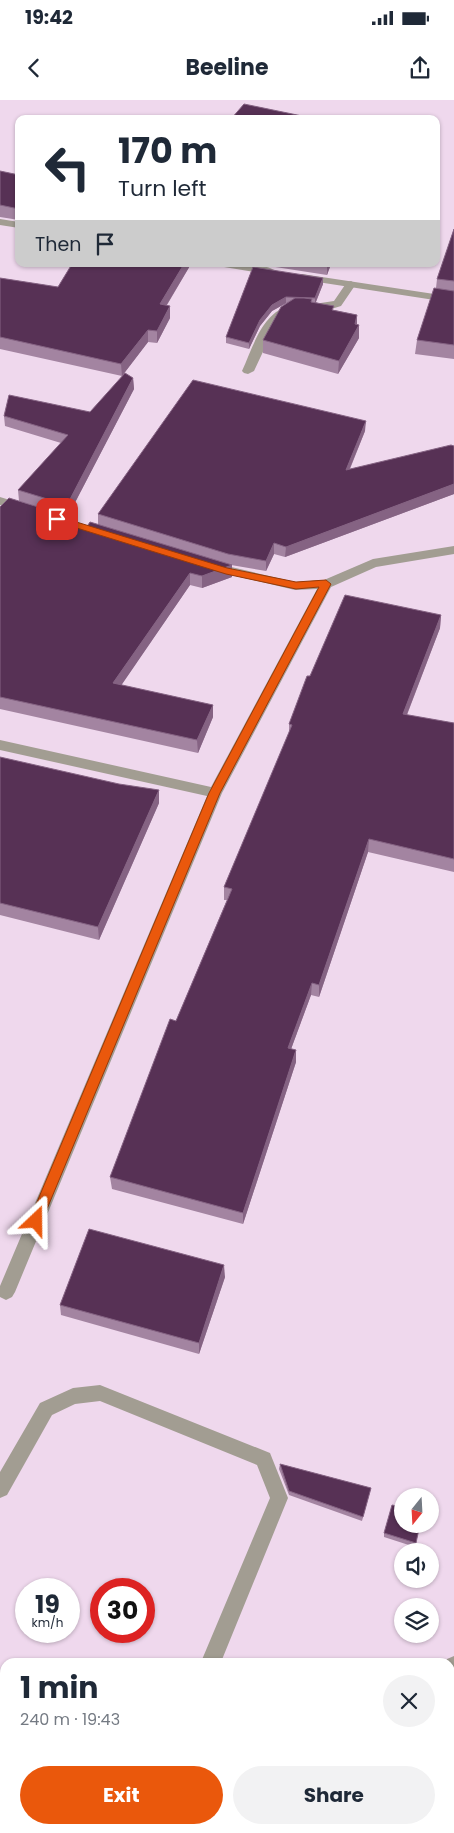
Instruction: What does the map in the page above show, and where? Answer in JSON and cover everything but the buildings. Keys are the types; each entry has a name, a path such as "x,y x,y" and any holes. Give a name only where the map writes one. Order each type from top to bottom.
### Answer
{"street":[{"path":"0,222 15,224"},
{"path":"258,267 287,274 454,300"},
{"path":"248,371 272,322 282,310 295,307 328,307 336,305 342,302 351,284"},
{"path":"0,501 38,513"},
{"path":"198,562 296,586 326,584 373,564 454,550"},
{"path":"6,1292 214,793 326,584"},
{"path":"0,745 214,793"},
{"path":"0,1489 46,1409 72,1396 100,1393 264,1459 279,1498 213,1658"}],"route":[{"path":"36,1221 214,793 326,584 296,586 226,570 57,519"}]}
